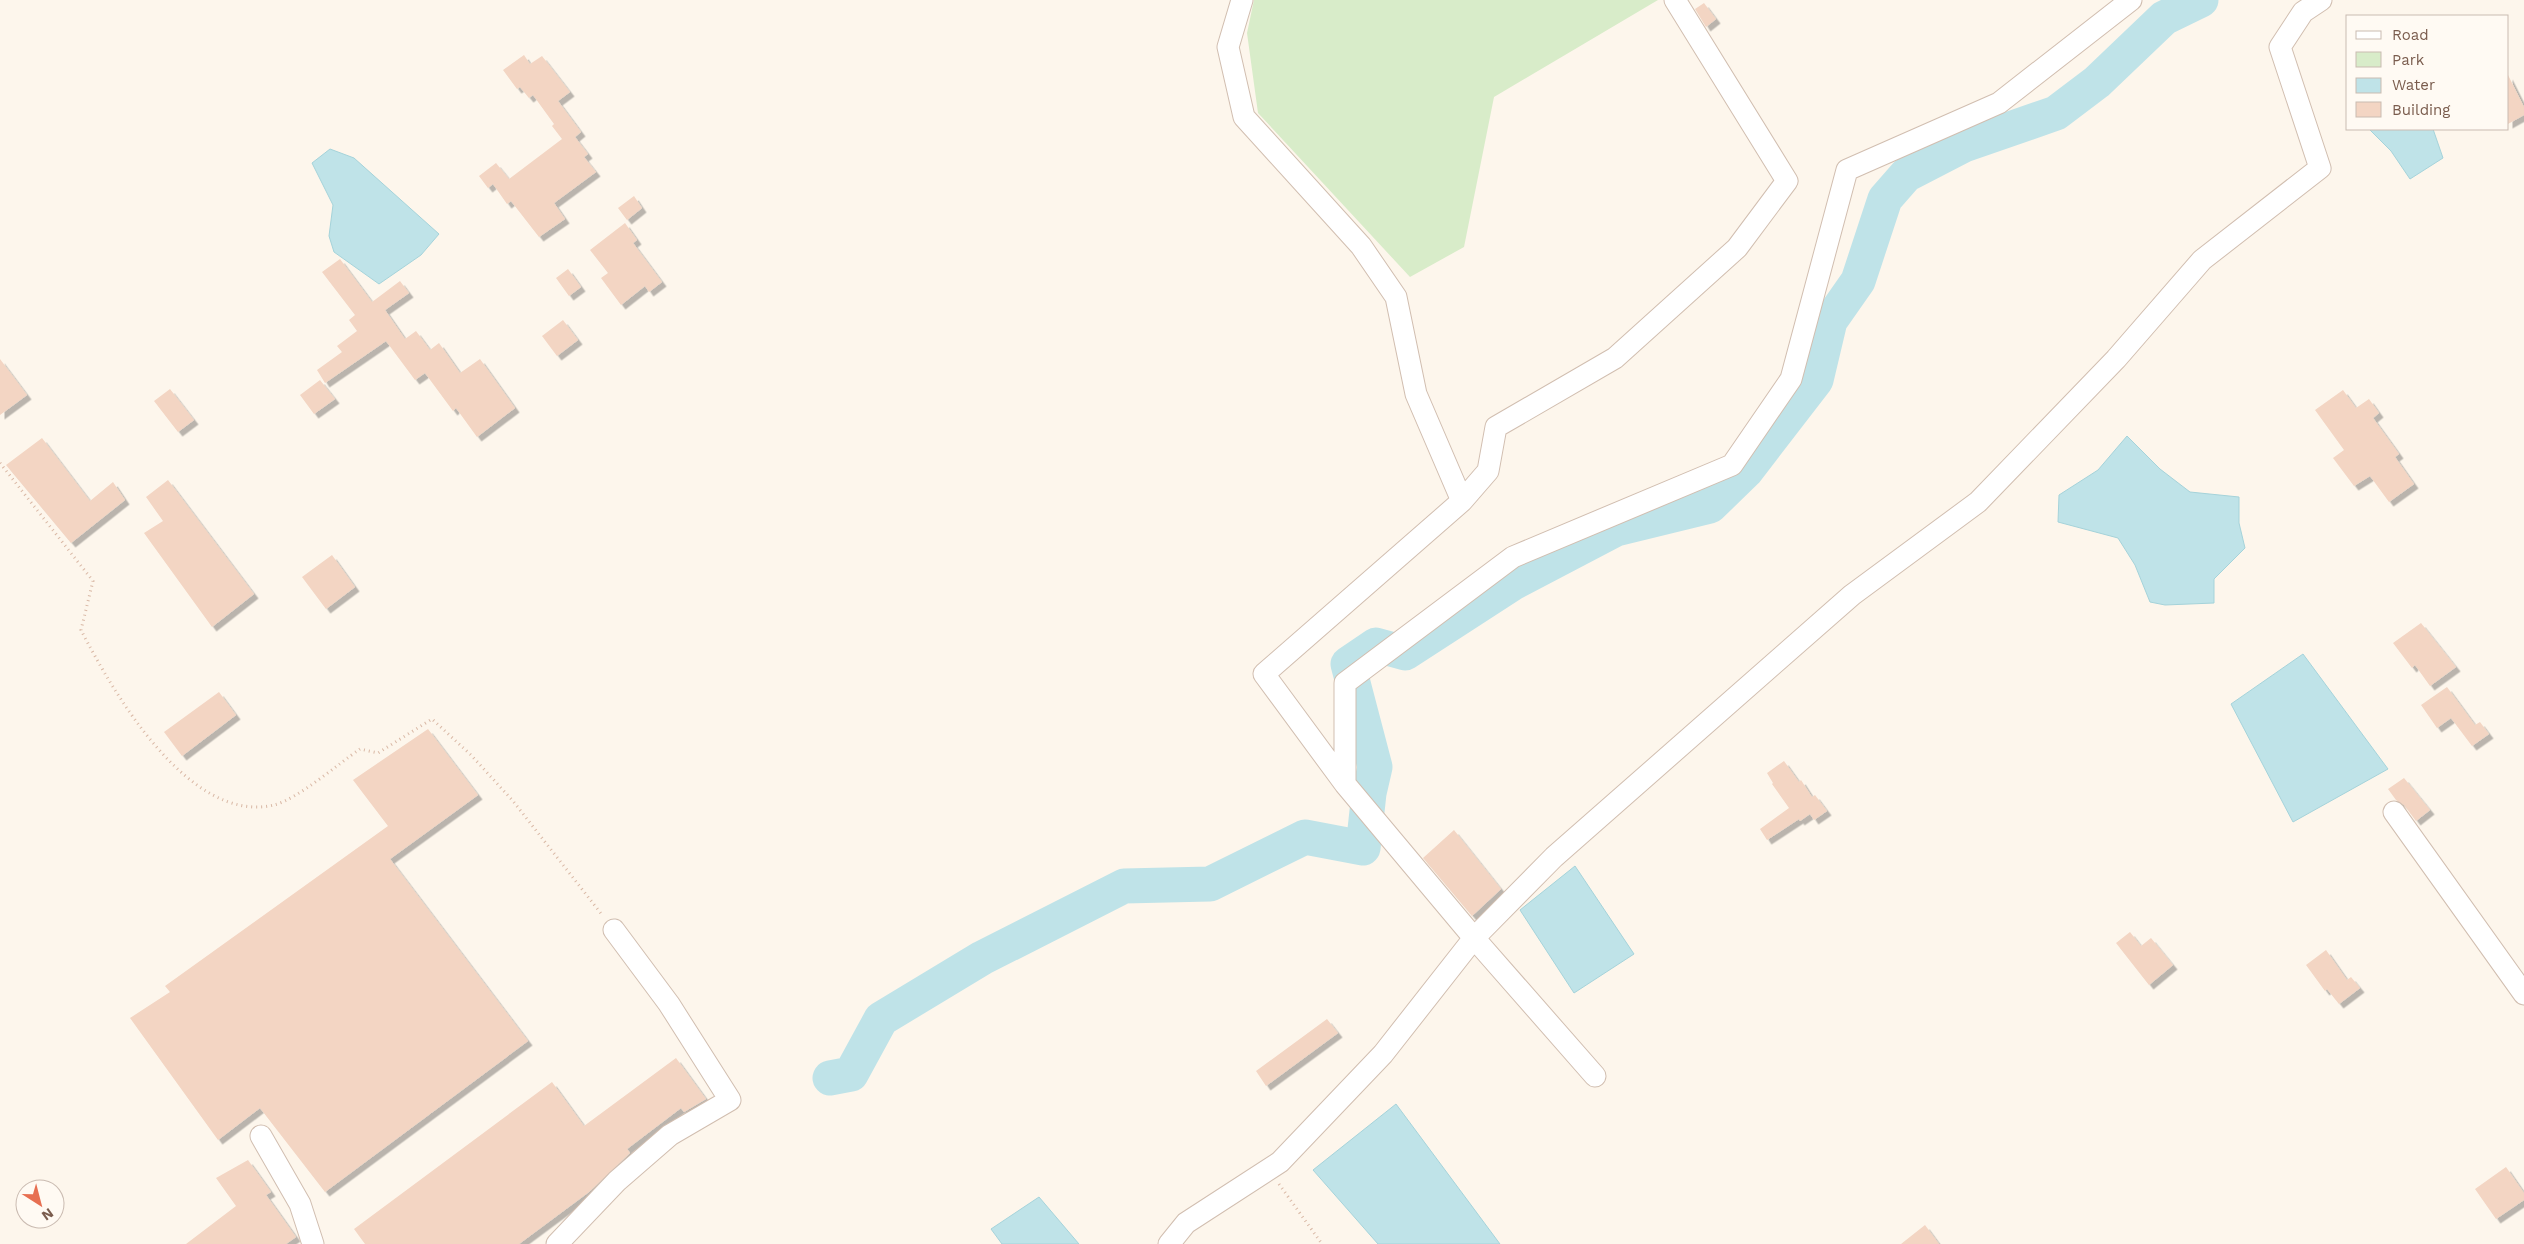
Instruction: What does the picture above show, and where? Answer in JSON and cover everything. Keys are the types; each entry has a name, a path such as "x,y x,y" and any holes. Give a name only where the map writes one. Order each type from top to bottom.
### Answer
{"street":[{"path":"1242,0 1228,47 1244,117 1361,246 1396,297 1416,394 1462,501"},
{"path":"1595,1076 1474,938 1345,784 1264,674 1462,501 1488,471 1496,427 1615,358 1737,248 1787,181 1675,0"},
{"path":"1345,784 1345,683 1513,557 1732,464 1791,379 1847,170 1999,103 2131,0"},
{"path":"1169,1244 1186,1223 1280,1162 1383,1054 1474,938 1554,858 1852,594 1978,502 2116,359 2202,260 2320,168 2280,47 2303,12 2321,0"},
{"path":"2394,812 2524,994"},
{"path":"557,1244 617,1181 670,1134 730,1100 669,1004 614,930"},
{"path":"261,1136 300,1204 312,1244"}],"path":[{"path":"0,462 93,581 81,630 95,658 134,718 163,754 199,788 225,801 254,806 274,805 295,794 360,749 378,753 432,718 513,801 614,930"},
{"path":"1269,1169 1322,1244"}],"green space":[{"path":"1254,0 1658,0 1494,97 1464,247 1410,277 1258,113 1247,33"}],"water":[{"path":"2370,130 2433,130 2443,158 2410,179 2391,151"},
{"path":"330,149 354,158 439,234 421,255 379,284 334,252 329,236 333,205 312,163"},
{"path":"2127,436 2160,469 2190,492 2239,497 2239,523 2245,548 2214,579 2214,603 2165,605 2150,602 2135,565 2118,538 2058,522 2059,495 2098,470"},
{"path":"2303,654 2388,769 2293,822 2231,704"},
{"path":"1575,866 1634,954 1574,993 1520,910"},
{"path":"1396,1104 1500,1244 1378,1244 1313,1170"},
{"path":"1039,1197 1079,1244 1002,1244 991,1229"}],"building":[{"path":"1704,3 1716,19 1706,27 1695,9"},
{"path":"524,55 530,64 542,56 570,92 558,101 581,132 575,137 588,154 584,157 596,172 554,203 565,219 539,237 511,201 507,204 493,184 488,188 479,176 496,163 509,179 562,139 552,126 554,124 533,95 529,98 520,87 517,89 503,70"},
{"path":"2509,77 2524,107 2524,115 2509,123"},
{"path":"634,196 642,208 627,220 618,208"},
{"path":"625,223 637,240 633,243 662,282 649,292 645,286 621,305 601,278 608,273 590,250"},
{"path":"340,259 372,302 400,281 409,293 385,310 405,339 416,331 430,350 439,343 460,373 480,359 515,408 477,437 456,408 453,411 425,373 415,380 386,341 325,383 317,370 342,352 337,346 357,331 349,320 355,315 322,272"},
{"path":"568,269 581,287 569,296 556,278"},
{"path":"563,320 578,340 557,356 542,336"},
{"path":"0,359 27,395 0,415"},
{"path":"320,380 335,399 314,414 300,395"},
{"path":"170,389 194,420 178,432 154,401"},
{"path":"2343,390 2356,408 2369,399 2379,413 2373,418 2399,454 2395,457 2414,484 2389,502 2370,476 2354,486 2333,458 2344,450 2315,410"},
{"path":"42,438 90,501 113,482 125,500 71,543 6,465"},
{"path":"168,480 254,594 212,627 144,533 163,521 146,497"},
{"path":"332,555 355,587 326,609 302,577"},
{"path":"2421,623 2456,667 2430,686 2415,665 2412,668 2393,643"},
{"path":"2447,687 2475,725 2480,722 2489,734 2472,746 2451,718 2437,728 2421,705"},
{"path":"219,692 236,715 182,756 164,732"},
{"path":"428,729 478,795 390,859 528,1041 325,1192 260,1108 218,1140 130,1018 170,992 165,986 388,826 353,780"},
{"path":"1784,761 1799,782 1801,780 1812,797 1815,795 1827,811 1814,820 1810,814 1800,821 1799,819 1767,840 1760,829 1789,808 1772,784 1767,773"},
{"path":"2404,778 2430,810 2416,821 2404,805 2396,800 2388,789"},
{"path":"1454,830 1501,889 1472,916 1423,858"},
{"path":"2130,932 2141,946 2151,938 2173,965 2149,985 2116,943"},
{"path":"2326,950 2347,980 2351,977 2360,988 2339,1004 2327,989 2325,991 2306,965"},
{"path":"1327,1019 1338,1033 1266,1086 1256,1071"},
{"path":"676,1058 706,1099 684,1112 681,1108 627,1149 630,1153 589,1192 519,1244 365,1244 354,1229 552,1082 584,1126"},
{"path":"248,1160 271,1192 266,1195 296,1237 286,1244 186,1244 236,1206 216,1178"},
{"path":"2506,1167 2524,1193 2524,1200 2496,1219 2475,1189"},
{"path":"1925,1225 1939,1244 1901,1244"}],"waterway":[{"path":"830,1078 851,1074 881,1019 982,958 1124,886 1210,884 1305,837 1363,848 1369,793 1375,767 1348,664 1376,645 1405,653 1513,583 1616,529 1710,506 1746,471 1816,380 1830,321 1858,281 1885,199 1906,175 1964,145 2056,113 2097,82 2164,18 2201,0"}]}
